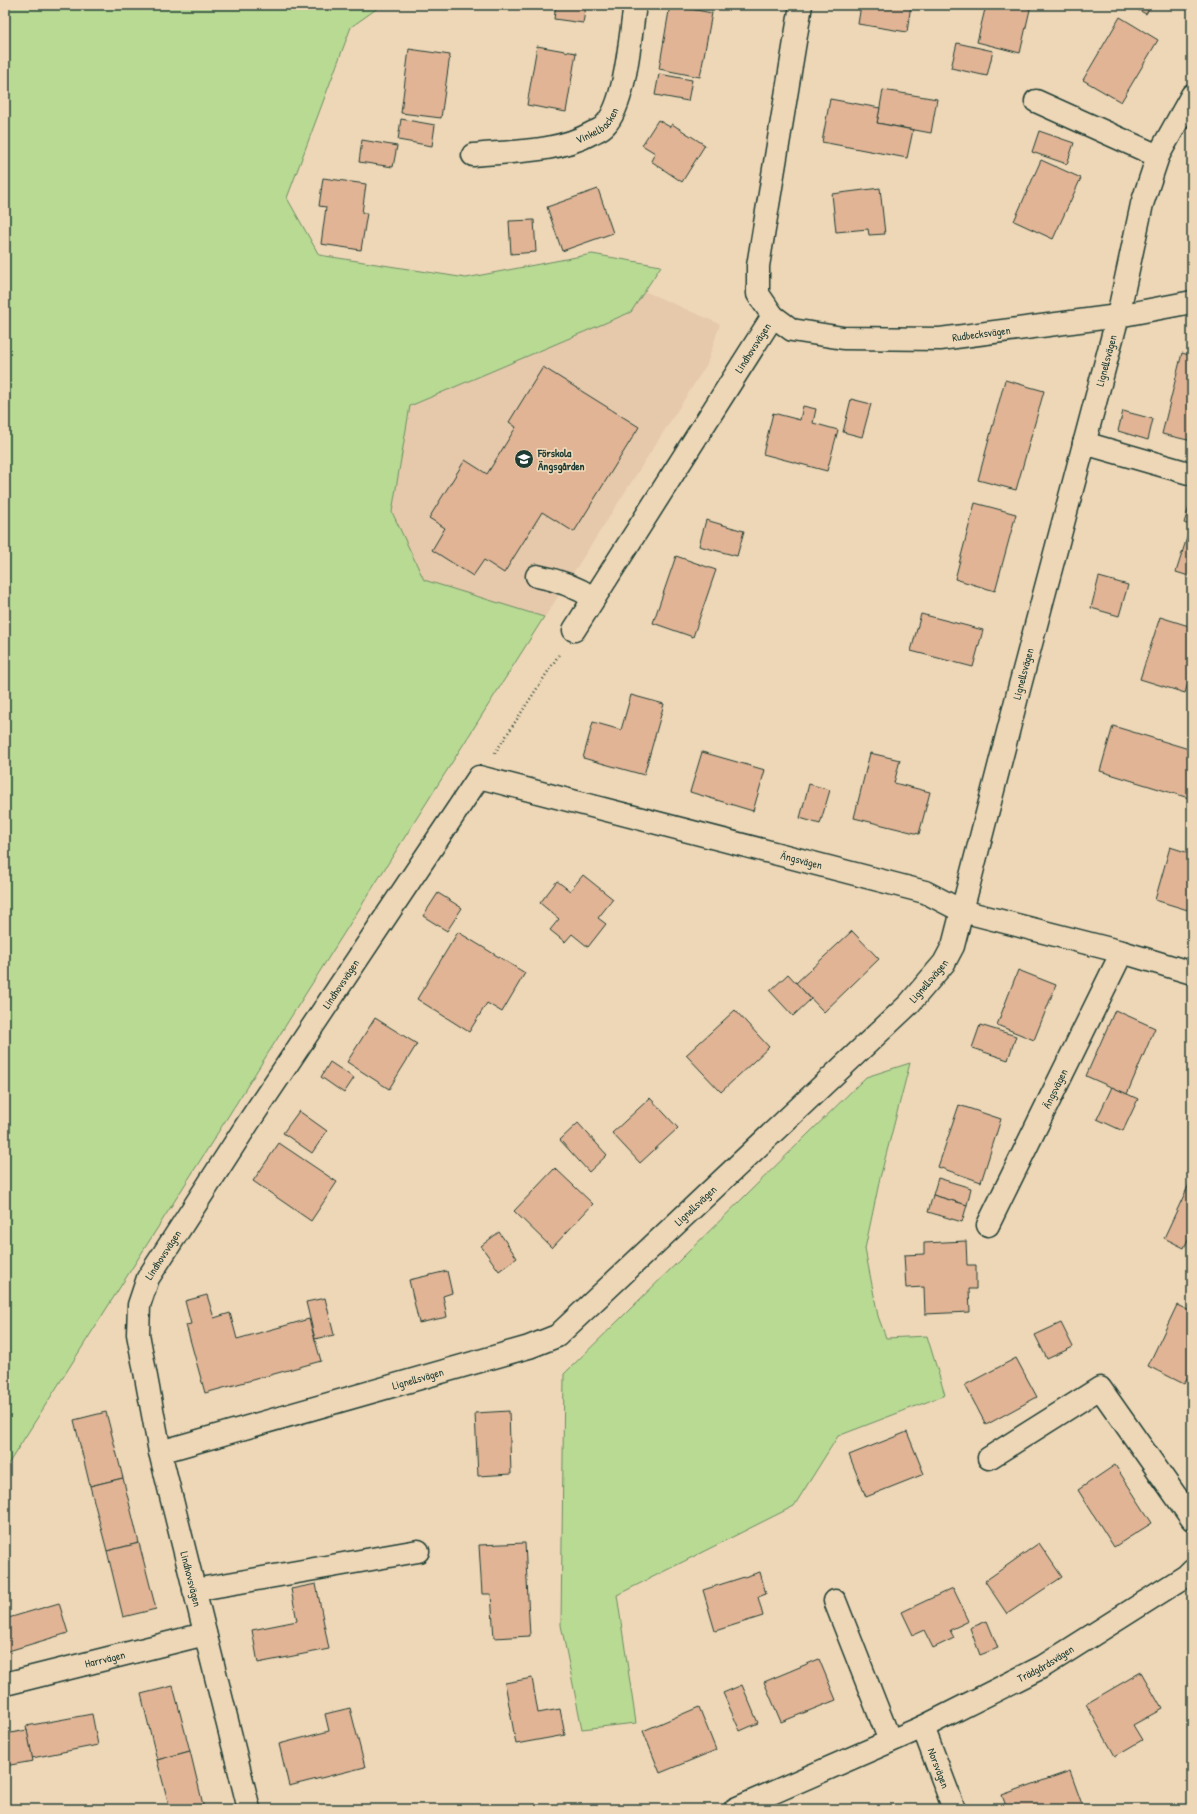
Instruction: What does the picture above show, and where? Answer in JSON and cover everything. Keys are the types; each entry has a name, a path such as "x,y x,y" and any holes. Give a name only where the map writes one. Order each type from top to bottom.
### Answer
{"street":[{"name":"Vinkelbacken","path":"472,155 550,148 582,139 604,126 614,111 624,78 635,5"},
{"name":"Lindhovsvägen","path":"574,630 773,316 758,294 758,266 801,5"},
{"name":"Lignellsvägen","path":"160,1452 533,1346 557,1336 909,1004 944,963 953,946 1118,316 1142,204 1158,156 1192,95"},
{"path":"1036,101 1158,156"},
{"name":"Rudbecksvägen","path":"773,316 792,330 843,338 940,339 1118,316 1192,302"},
{"path":"1084,443 1192,474"},
{"path":"537,576 554,579 576,587 594,598"},
{"name":"Lindhovsvägen","path":"248,1809 160,1452 138,1334 139,1305 148,1278 248,1123 479,777"},
{"name":"Ängsvägen","path":"479,777 925,892 962,911 1122,952 1192,973"},
{"name":"Ängsvägen","path":"988,1225 1122,952"},
{"path":"989,1458 1100,1388 1192,1519"},
{"path":"194,1590 418,1551"},
{"name":"Trädgårdsvägen","path":"735,1809 924,1727 1042,1667 1180,1580 1192,1570"},
{"path":"835,1602 890,1741"},
{"name":"Harrvägen","path":"5,1684 205,1634"},
{"name":"Norsvägen","path":"924,1727 954,1809"}],"path":[{"path":"479,777 574,630"}],"shaded area":[{"name":"Förskola Ängsgården","path":"644,291 720,324 707,364 545,617 424,581 392,512 410,406 630,312"}],"green space":[{"path":"5,5 382,5 351,27 287,198 319,255 466,278 592,254 661,266 631,312 410,406 392,512 424,580 544,617 5,1469"},
{"path":"910,1063 880,1178 865,1249 878,1316 886,1338 927,1336 945,1395 838,1436 794,1506 617,1595 636,1723 582,1729 561,1625 564,1374 866,1077"}],"building":[{"path":"556,5 586,6 583,23 554,19"},
{"path":"670,5 712,13 700,77 659,69"},
{"path":"861,5 911,5 907,32 858,24"},
{"path":"986,5 1031,5 1020,53 977,42"},
{"path":"1129,5 1151,5 1146,14"},
{"path":"1120,17 1158,40 1121,102 1083,80"},
{"path":"957,43 993,51 987,76 951,68"},
{"path":"537,46 576,53 566,112 527,105"},
{"path":"409,49 450,55 441,118 401,113"},
{"path":"659,74 692,80 688,101 655,95"},
{"path":"883,90 937,99 931,133 877,123"},
{"path":"830,99 880,108 877,123 913,130 907,158 822,142"},
{"path":"401,119 435,125 432,146 398,140"},
{"path":"658,120 670,127 672,124 705,145 682,182 651,161 655,153 642,145"},
{"path":"1039,131 1074,143 1067,164 1032,152"},
{"path":"362,140 397,146 393,167 359,162"},
{"path":"1041,160 1081,178 1053,239 1014,221"},
{"path":"323,178 366,184 362,213 367,213 361,250 321,244 326,207 319,206"},
{"path":"880,188 885,234 869,235 868,229 836,232 832,194"},
{"path":"598,189 613,233 562,251 547,207"},
{"path":"534,220 536,252 511,254 509,221"},
{"path":"1182,353 1192,356 1192,441 1162,434"},
{"path":"543,367 639,427 574,532 542,512 504,573 484,560 473,576 432,550 445,528 429,518 465,460 487,474 516,427 509,422"},
{"path":"1005,380 1044,391 1016,490 978,480"},
{"path":"851,399 871,404 862,437 843,432"},
{"path":"803,406 816,409 813,423 838,430 827,471 763,454 773,413 800,420"},
{"path":"1123,411 1153,419 1148,440 1118,431"},
{"path":"1192,498 1192,526 1184,523"},
{"path":"975,503 1016,514 995,591 955,579"},
{"path":"706,520 744,531 737,556 699,546"},
{"path":"1191,525 1192,526 1192,577 1176,572"},
{"path":"676,556 716,570 693,637 653,623"},
{"path":"1099,577 1128,585 1119,616 1091,608"},
{"path":"921,614 983,630 973,667 911,651"},
{"path":"1160,617 1192,627 1192,670 1185,693 1140,679"},
{"path":"631,695 664,704 644,775 583,758 593,722 621,730"},
{"path":"1113,726 1192,750 1192,799 1100,771"},
{"path":"702,752 765,770 753,811 690,792"},
{"path":"870,753 900,760 894,783 930,792 919,834 854,818"},
{"path":"809,784 830,790 820,824 800,818"},
{"path":"1170,847 1192,854 1191,911 1155,900"},
{"path":"583,875 613,899 598,918 606,924 588,947 572,934 565,942 550,930 559,919 540,903 557,881 570,891"},
{"path":"438,893 462,908 447,931 423,916"},
{"path":"852,931 879,959 824,1012 796,983"},
{"path":"458,932 525,973 502,1012 487,1003 469,1032 417,999"},
{"path":"1018,970 1056,985 1034,1040 997,1025"},
{"path":"788,974 811,999 793,1016 770,991"},
{"path":"735,1010 769,1047 721,1092 686,1055"},
{"path":"1115,1010 1155,1028 1127,1094 1086,1076"},
{"path":"375,1018 417,1044 389,1089 347,1062"},
{"path":"980,1025 1016,1036 1008,1060 972,1048"},
{"path":"330,1062 354,1078 344,1093 321,1077"},
{"path":"1112,1087 1138,1099 1123,1131 1097,1119"},
{"path":"650,1098 678,1128 640,1163 612,1133"},
{"path":"959,1105 1001,1119 981,1182 938,1167"},
{"path":"299,1111 327,1131 312,1153 283,1133"},
{"path":"578,1123 607,1155 589,1172 560,1140"},
{"path":"279,1143 337,1182 311,1221 253,1181"},
{"path":"555,1168 593,1204 552,1248 514,1211"},
{"path":"938,1178 971,1188 967,1205 933,1195"},
{"path":"1192,1178 1192,1231 1184,1248 1164,1238"},
{"path":"933,1195 967,1205 962,1222 928,1212"},
{"path":"499,1232 517,1258 499,1271 481,1246"},
{"path":"966,1241 967,1265 976,1265 976,1289 969,1289 970,1312 925,1314 924,1287 906,1288 904,1255 924,1254 924,1243"},
{"path":"447,1271 452,1293 443,1296 447,1317 419,1323 409,1280"},
{"path":"207,1295 214,1318 230,1313 237,1339 309,1319 321,1361 205,1393 186,1325 191,1324 185,1301"},
{"path":"325,1298 334,1335 315,1339 306,1302"},
{"path":"1177,1305 1192,1312 1192,1368 1184,1384 1148,1366"},
{"path":"1061,1323 1073,1347 1047,1359 1035,1335"},
{"path":"1016,1358 1037,1397 986,1425 965,1385"},
{"path":"509,1411 511,1474 478,1476 475,1413"},
{"path":"106,1412 123,1478 90,1486 74,1420"},
{"path":"907,1432 924,1474 866,1497 849,1455"},
{"path":"1115,1465 1152,1523 1114,1547 1078,1490"},
{"path":"123,1478 139,1543 107,1551 90,1486"},
{"path":"139,1543 156,1609 123,1617 107,1551"},
{"path":"525,1543 530,1636 494,1638 491,1594 482,1594 479,1545"},
{"path":"1039,1543 1062,1577 1007,1614 985,1581"},
{"path":"760,1572 766,1594 758,1597 763,1616 715,1631 703,1590"},
{"path":"316,1584 329,1649 258,1663 252,1630 297,1621 291,1589"},
{"path":"953,1588 969,1621 950,1630 954,1638 933,1648 924,1630 913,1635 902,1612"},
{"path":"59,1603 68,1633 5,1652 5,1619"},
{"path":"987,1621 998,1648 980,1655 970,1628"},
{"path":"819,1659 836,1700 781,1722 764,1682"},
{"path":"1141,1672 1162,1709 1133,1725 1142,1740 1115,1756 1086,1704"},
{"path":"532,1678 538,1713 560,1709 565,1735 516,1744 505,1683"},
{"path":"742,1685 758,1723 740,1731 723,1693"},
{"path":"173,1686 190,1751 157,1760 141,1694"},
{"path":"699,1707 716,1750 660,1773 643,1731"},
{"path":"350,1708 365,1767 289,1786 279,1744 329,1731 325,1714"},
{"path":"92,1714 98,1745 32,1758 26,1726"},
{"path":"27,1730 33,1761 5,1766 5,1734"},
{"path":"190,1751 204,1809 170,1809 157,1760"},
{"path":"1070,1771 1083,1807 1078,1809 1007,1809 1002,1795"}],"place":[{"name":"Förskola Ängsgården","path":"524,459"}]}
